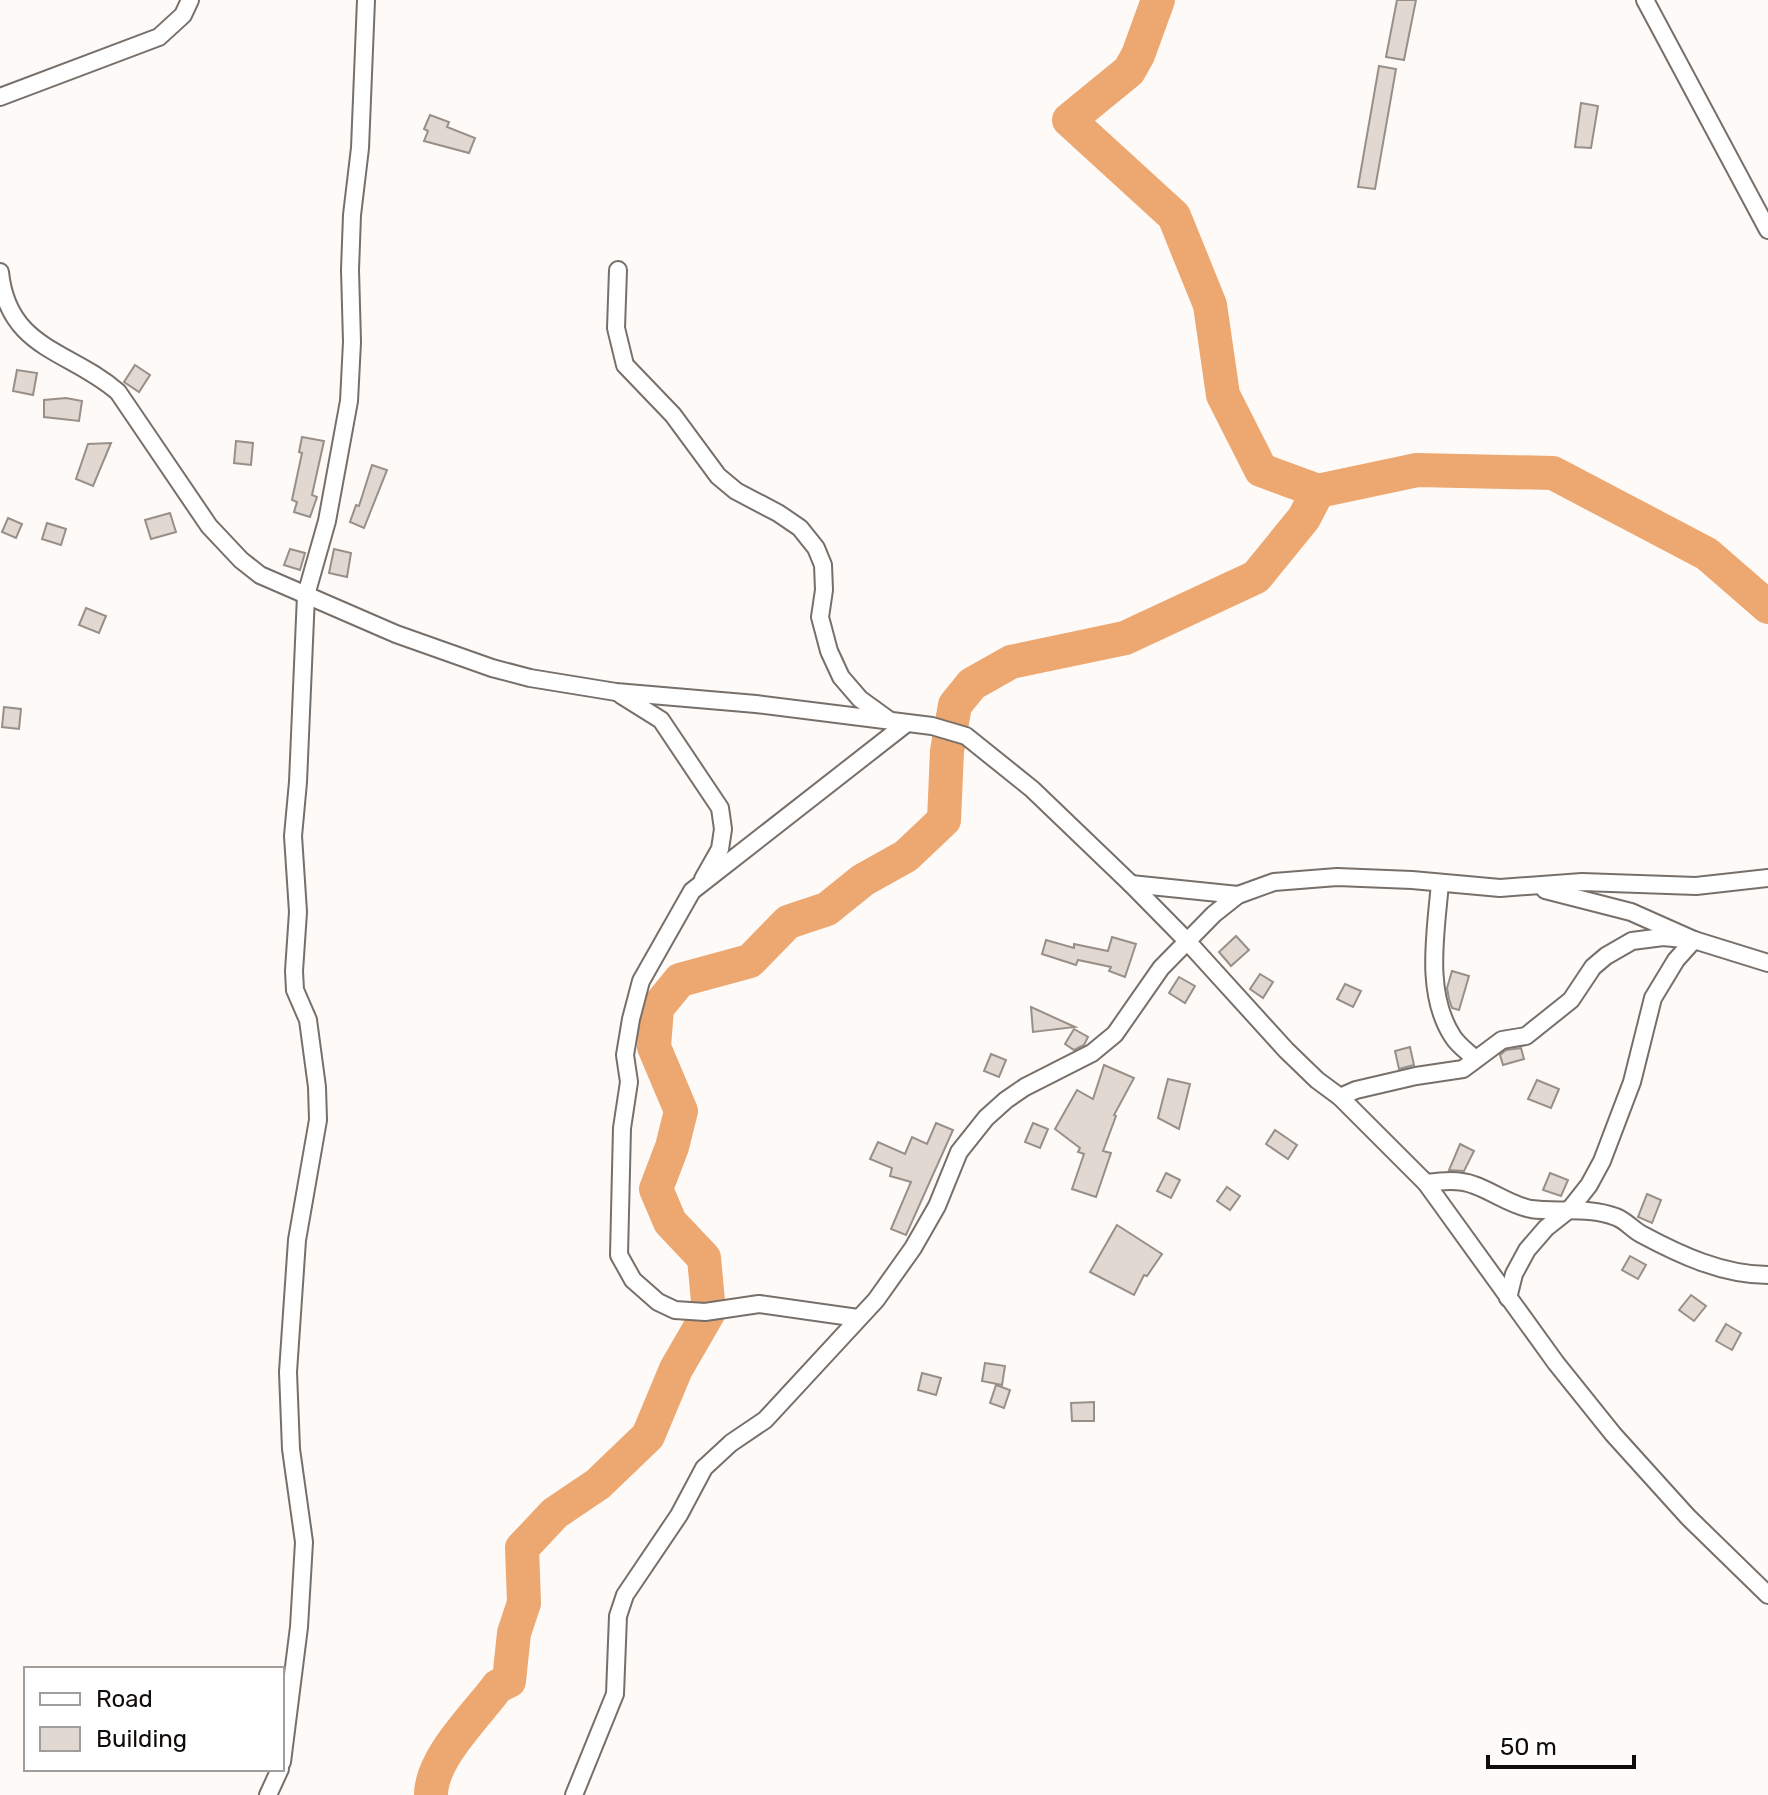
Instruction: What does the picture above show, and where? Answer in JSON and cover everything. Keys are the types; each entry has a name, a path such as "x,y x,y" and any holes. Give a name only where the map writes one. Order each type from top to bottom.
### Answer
{"street":[{"path":"0,97 159,37 183,15 190,0"},
{"path":"284,1746 299,1627 304,1542 291,1449 288,1372 297,1240 318,1120 308,1020 295,990 298,912 293,836 306,595 327,521 349,401 352,342 350,256 360,148 366,0"},
{"path":"1645,0 1768,230"},
{"path":"618,270 616,328 625,365 673,415 718,476 736,491 800,528 816,548 823,565 824,590 820,617 829,651 841,677 860,699 899,722"},
{"path":"0,272 5,301 24,331 39,344 107,382 118,392 209,526 260,575 396,634 492,668 562,686 756,704 932,726 966,736 1032,789 1131,884 1286,1050 1340,1097 1426,1183 1508,1298 1613,1434 1688,1517 1768,1595"},
{"path":"616,692 661,720 720,808 723,829 720,849 700,885"},
{"path":"858,1318 759,1304 705,1312 675,1310 658,1302 633,1280 619,1255 622,1128 629,1082 625,1055 641,981 692,891 899,722"},
{"path":"574,1795 615,1694 618,1616 625,1595 679,1515 704,1468 731,1443 765,1420 891,1281 937,1206 959,1152 971,1135 1006,1100 1092,1053 1115,1034 1161,968 1214,914 1238,895 1257,887 1294,880 1365,878 1474,888 1582,882 1696,886 1768,878"},
{"path":"1440,883 1434,950 1438,1006 1453,1038 1475,1059"},
{"path":"1131,884 1238,895"},
{"path":"1524,887 1631,912 1694,940 1768,963"},
{"path":"1340,1097 1356,1090 1416,1076 1463,1069 1502,1040 1526,1036 1571,1000 1593,967 1632,941 1663,937 1694,940"},
{"path":"1508,1298 1514,1274 1527,1250 1546,1228 1570,1209 1589,1185 1618,1123 1632,1082 1653,998 1676,960 1694,940"},
{"path":"1426,1183 1459,1181 1475,1185 1519,1206 1570,1209 1619,1218 1654,1240 1722,1269 1739,1274 1768,1275"},
{"path":"268,1795 279,1771"}],"building":[{"path":"1397,0 1416,0 1404,60 1386,57"},
{"path":"1379,66 1396,69 1375,189 1358,187"},
{"path":"1581,103 1598,106 1591,148 1575,147"},
{"path":"430,115 449,122 447,127 475,138 469,153 424,141 428,131 424,129"},
{"path":"135,365 150,375 139,392 124,382"},
{"path":"17,370 37,373 33,395 13,391"},
{"path":"66,398 82,401 79,421 44,417 44,400"},
{"path":"302,437 324,441 312,495 317,497 310,517 294,512 297,502 292,500 302,453 299,452"},
{"path":"236,441 253,443 251,465 234,463"},
{"path":"111,443 93,486 76,479 88,444"},
{"path":"372,465 387,470 364,528 350,522 356,505 359,506"},
{"path":"170,513 176,532 151,539 145,520"},
{"path":"8,518 22,524 16,538 2,532"},
{"path":"47,523 66,529 61,545 42,539"},
{"path":"290,549 305,553 300,570 284,565"},
{"path":"334,549 351,553 347,577 329,573"},
{"path":"86,608 106,616 99,633 79,625"},
{"path":"4,707 21,709 19,729 2,727"},
{"path":"1236,936 1249,950 1231,966 1219,952"},
{"path":"1112,937 1136,944 1125,977 1109,971 1111,967 1078,960 1076,965 1042,954 1046,940 1074,948 1074,944 1108,951"},
{"path":"1452,971 1469,976 1459,1010 1452,1008 1447,988"},
{"path":"1260,974 1273,982 1263,998 1250,989"},
{"path":"1179,977 1195,986 1185,1003 1169,993"},
{"path":"1345,984 1361,991 1353,1007 1337,999"},
{"path":"1031,1007 1075,1027 1033,1032"},
{"path":"1074,1029 1088,1037 1084,1045 1074,1050 1065,1044"},
{"path":"1410,1047 1414,1065 1399,1069 1395,1051"},
{"path":"1521,1048 1524,1059 1503,1065 1500,1055 1506,1050"},
{"path":"991,1054 1006,1060 999,1077 984,1071"},
{"path":"1104,1065 1134,1078 1114,1115 1103,1151 1111,1153 1096,1197 1072,1189 1084,1154 1078,1152 1080,1148 1055,1129 1077,1090 1093,1099"},
{"path":"1168,1079 1190,1084 1179,1129 1158,1118"},
{"path":"1537,1080 1559,1089 1551,1108 1528,1099"},
{"path":"936,1123 953,1130 906,1235 891,1229 911,1182 890,1176 892,1168 870,1159 878,1142 905,1154 912,1137 927,1144"},
{"path":"1033,1123 1048,1129 1040,1148 1025,1142"},
{"path":"1275,1130 1297,1145 1288,1159 1266,1144"},
{"path":"1460,1144 1474,1151 1464,1171 1449,1170"},
{"path":"1166,1173 1180,1180 1171,1198 1157,1191"},
{"path":"1550,1173 1568,1180 1561,1196 1543,1190"},
{"path":"1227,1187 1240,1196 1230,1210 1217,1201"},
{"path":"1647,1194 1661,1200 1652,1223 1638,1217"},
{"path":"1117,1225 1162,1254 1147,1276 1144,1275 1134,1295 1090,1272"},
{"path":"1630,1256 1646,1265 1638,1279 1622,1270"},
{"path":"1691,1295 1706,1306 1694,1321 1679,1310"},
{"path":"1726,1324 1741,1333 1732,1350 1716,1341"},
{"path":"985,1363 1005,1366 1002,1385 982,1381"},
{"path":"922,1373 941,1378 936,1395 918,1390"},
{"path":"996,1385 1010,1390 1004,1408 990,1403"},
{"path":"1094,1402 1094,1421 1072,1421 1071,1403"}],"waterway":[{"path":"1158,0 1129,71 1069,120 1174,216 1210,305 1223,395 1261,470 1318,491 1417,470 1553,473 1707,554 1768,607"},
{"path":"431,1795 433,1781 446,1752 498,1686 509,1681 514,1633 524,1603 522,1548 555,1513 598,1484 648,1436 676,1369 709,1312 704,1258 670,1222 656,1189 672,1147 681,1111 654,1047 657,1008 680,980 750,961 788,922 827,909 863,880 906,856 944,820 947,751 955,705 972,684 1011,662 1125,638 1256,577 1304,518 1318,491"}]}
